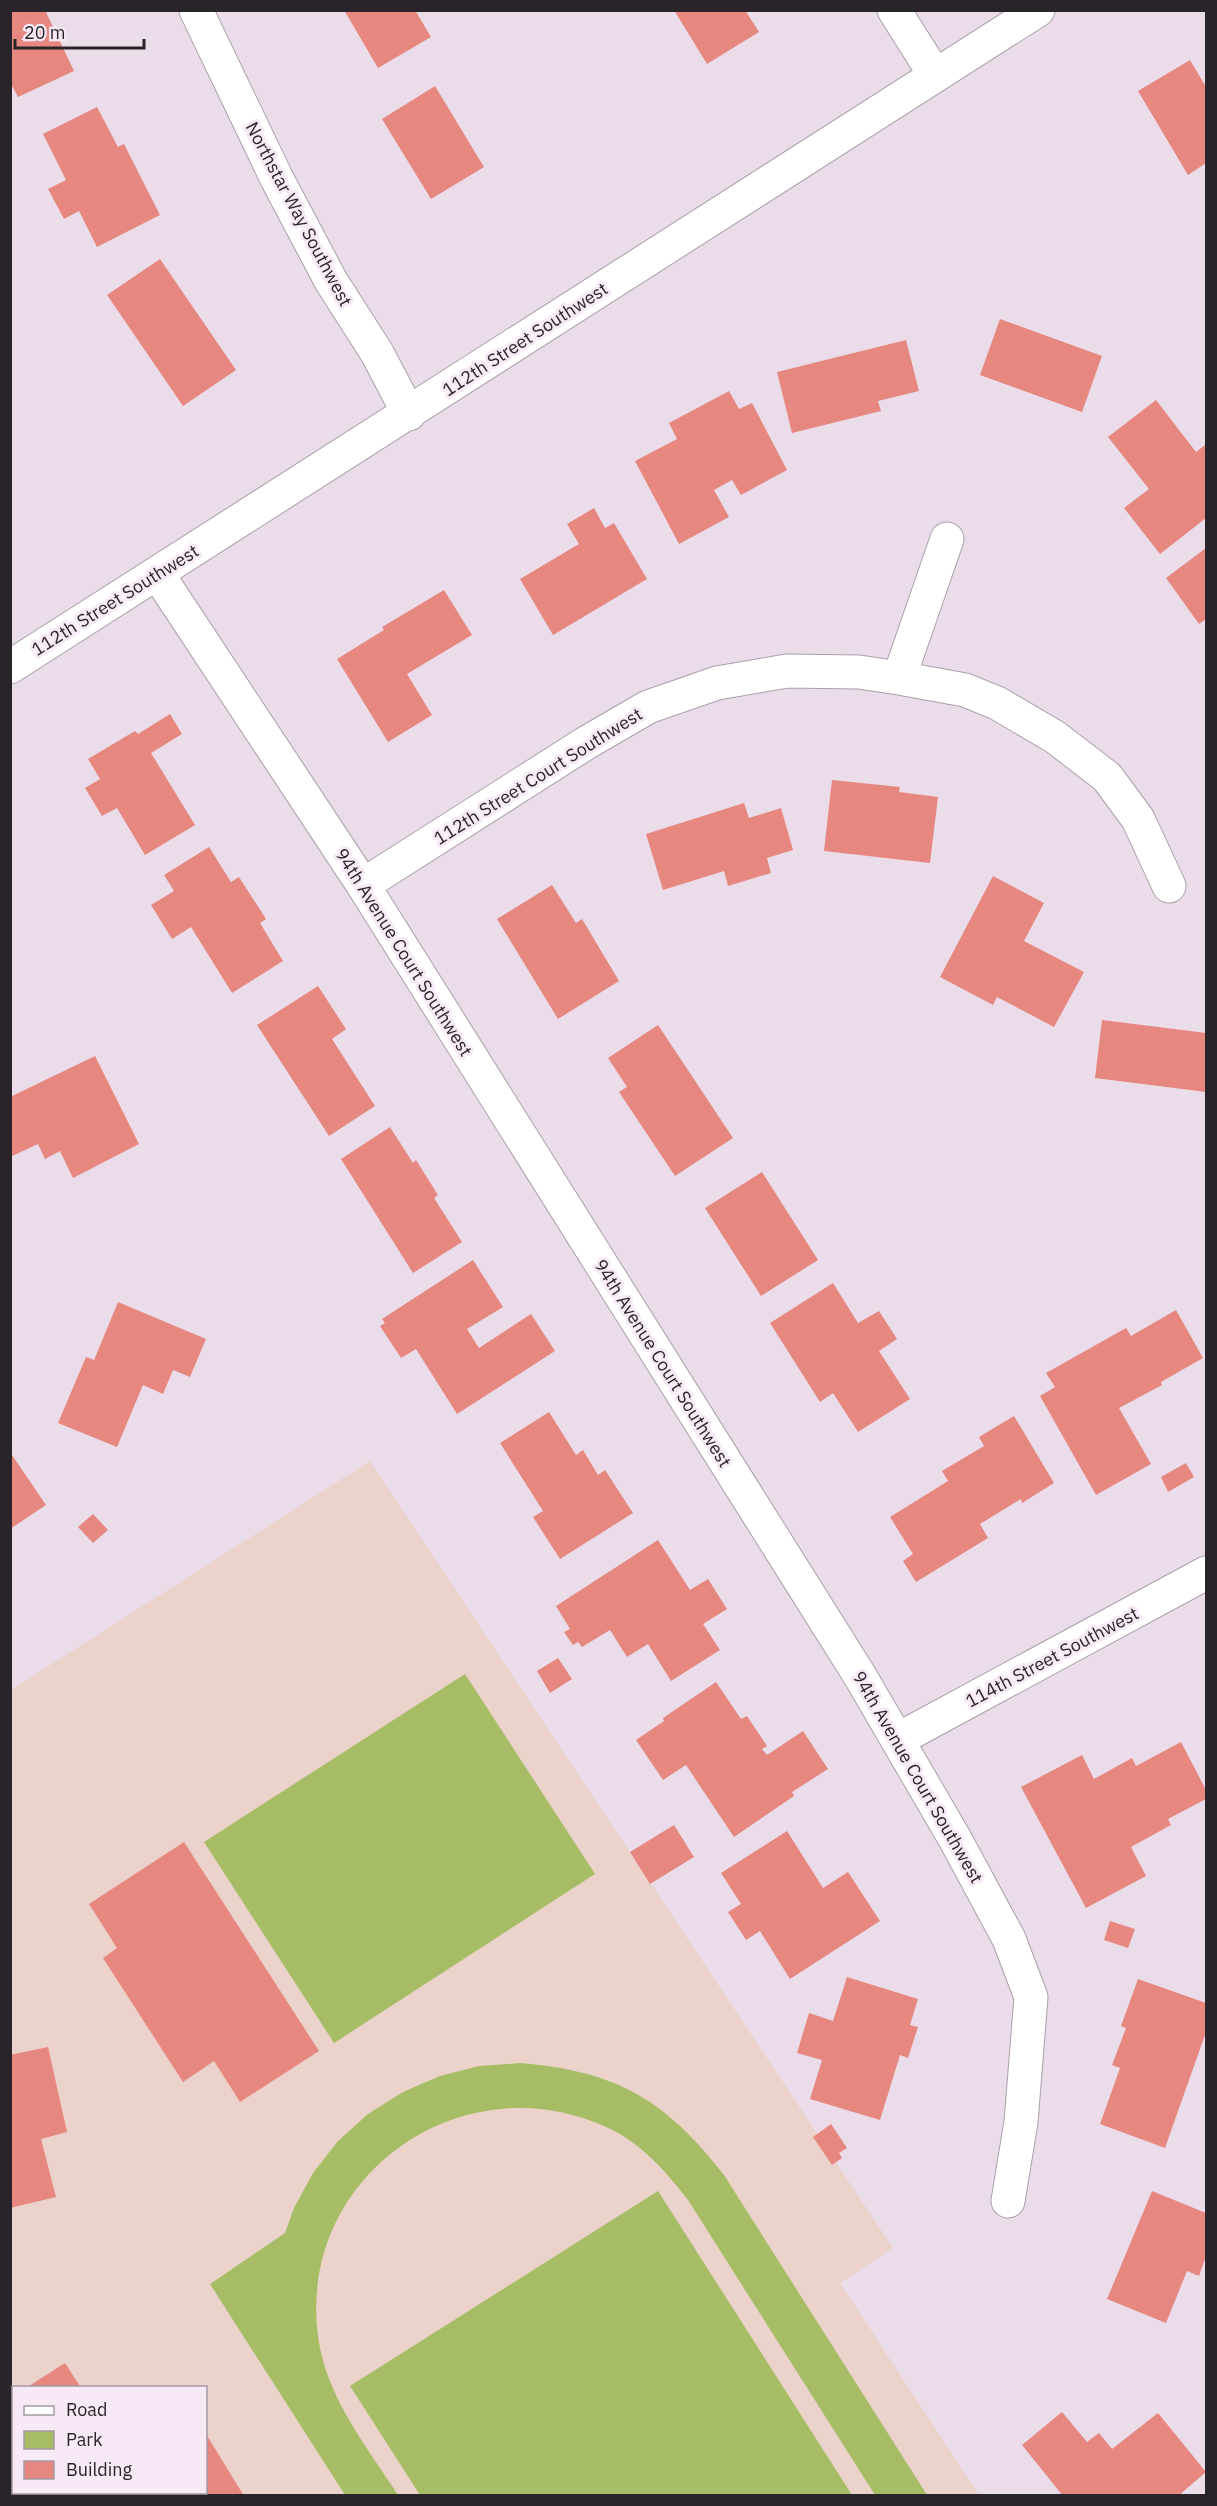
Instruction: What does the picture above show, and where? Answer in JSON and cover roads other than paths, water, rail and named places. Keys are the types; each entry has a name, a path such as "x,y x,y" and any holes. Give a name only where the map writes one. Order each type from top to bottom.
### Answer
{"street":[{"name":"Northstar Way Southwest","path":"196,10 277,179 320,260 377,353 410,414"},
{"path":"894,10 935,75"},
{"name":"112th Street Southwest","path":"10,667 410,414 1038,10"},
{"path":"899,678 947,539"},
{"name":"94th Avenue Court Southwest","path":"157,573 363,885 860,1676 955,1839 1009,1939 1031,1997 1021,2122 1008,2201"},
{"name":"112th Street Court Southwest","path":"363,885 586,743 648,707 717,683 787,672 859,672 965,690 997,703 1055,737 1107,777 1138,819 1168,886"},
{"name":"114th Street Southwest","path":"897,1740 1206,1573"}]}
